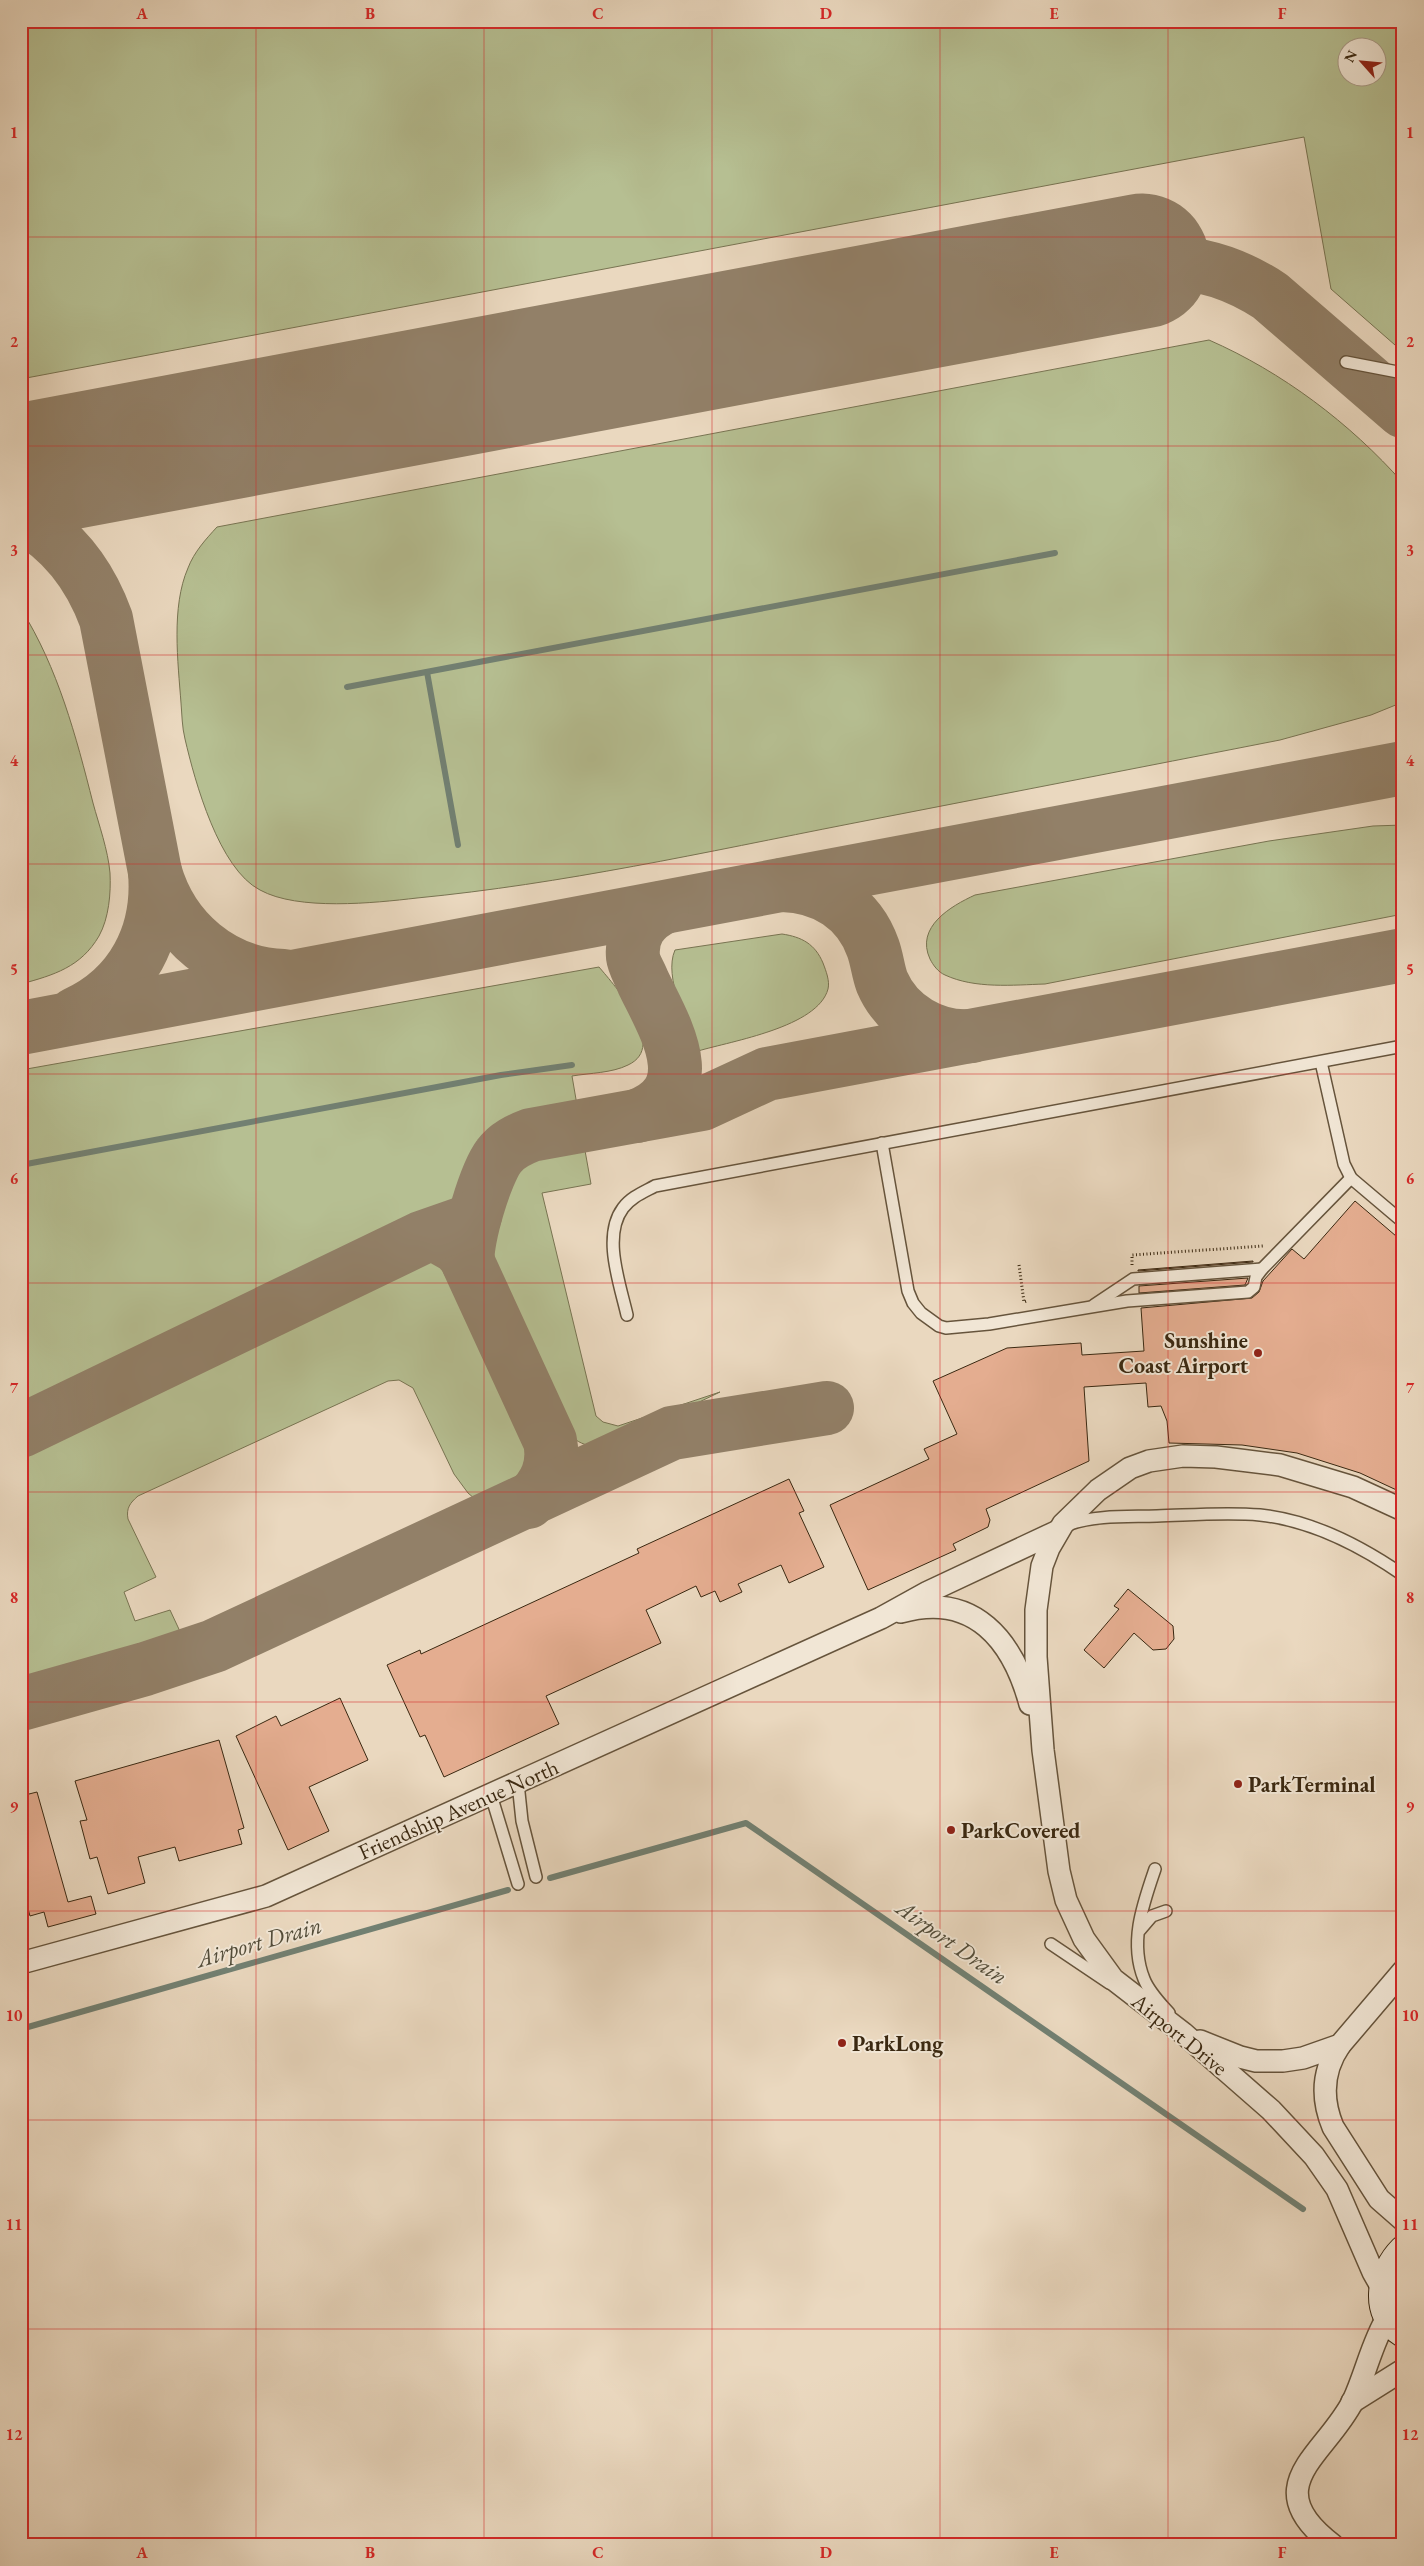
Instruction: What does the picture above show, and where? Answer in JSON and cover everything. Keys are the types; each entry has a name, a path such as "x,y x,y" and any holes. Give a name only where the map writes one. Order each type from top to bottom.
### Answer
{"street":[{"path":"1043,1750 1036,1657 1036,1610 1042,1566 1058,1531 1086,1500 1130,1468 1149,1460 1183,1456 1216,1457 1280,1464 1353,1487 1403,1510"},
{"name":"Friendship Avenue North","path":"21,1963 266,1896 881,1618 928,1592 1058,1531"},
{"name":"Friendship Avenue North","path":"881,1618 904,1611 940,1608 975,1618 988,1627 1000,1638 1022,1675 1043,1750"},
{"name":"Airport Drive","path":"1043,1750 1059,1871 1066,1900 1084,1939 1113,1979 1182,2034 1271,2110 1314,2156 1337,2189 1373,2272 1382,2288"},
{"path":"1402,1971 1340,2045 1326,2071 1325,2101 1333,2127 1379,2199 1403,2220"},
{"path":"1182,2034 1240,2057 1269,2062 1303,2058 1340,2045"},
{"path":"1333,2545 1308,2523 1300,2508 1298,2497 1307,2463 1352,2402 1377,2334 1396,2324 1384,2303 1382,2288 1393,2260 1403,2250"},
{"path":"1352,2402 1403,2370"}],"lane":[{"path":"1346,362 1403,373"},
{"path":"627,1315 615,1260 615,1228 622,1209 634,1197 655,1186 1403,1046"},
{"path":"1321,1062 1344,1164 1351,1178 1403,1222"},
{"path":"882,1144 908,1290 913,1303 922,1313 939,1326 946,1328 989,1324 1127,1301 1248,1292 1254,1287 1256,1277 1262,1269 1351,1178"},
{"path":"1091,1307 1133,1279 1262,1269"},
{"path":"1058,1531 1083,1520 1099,1518 1261,1515 1303,1526 1347,1542 1379,1558 1403,1575"},
{"path":"518,1783 522,1821 536,1877"},
{"path":"491,1795 518,1884"},
{"path":"1155,1869 1143,1906 1137,1937 1138,1955 1144,1979 1174,2018 1182,2034"},
{"path":"1137,1937 1142,1926 1152,1916 1166,1911"},
{"path":"1051,1944 1144,2005"}],"green space":[{"path":"21,21 1403,21 1403,352 1331,289 1304,137 21,379"},
{"path":"1209,340 1263,367 1314,401 1361,440 1403,483 1403,702 1371,715 1280,740 634,866 471,892 358,903 337,904 295,901 276,897 260,890 245,879 232,864 221,844 202,800 184,734 177,635 179,600 188,568 197,551 217,527"},
{"path":"21,609 56,679 73,728 109,864 110,897 105,921 99,936 84,955 66,968 21,984"},
{"path":"1403,825 1403,914 1045,984 994,985 957,979 942,974 936,968 930,959 927,948 927,937 938,919 956,905 975,895 1269,841 1373,826"},
{"path":"782,934 802,939 812,946 820,956 828,983 828,989 821,1002 808,1013 791,1023 751,1037 698,1051 674,987 672,961 675,950"},
{"path":"599,967 626,1001 635,1016 641,1031 643,1044 639,1056 628,1065 615,1070 572,1076 578,1111 528,1120 511,1126 498,1134 487,1145 478,1160 461,1208 21,1416 21,1070"},
{"path":"584,1145 591,1184 542,1193 596,1416 603,1422 618,1426 720,1392 606,1447 581,1443 571,1437 562,1427 488,1271 485,1251 492,1216 508,1179 515,1170 521,1164 536,1157"},
{"path":"437,1259 449,1266 532,1442 533,1467 522,1483 504,1495 482,1505 468,1493 454,1474 413,1388 399,1380 388,1381 138,1496 129,1506 128,1519 156,1577 124,1592 135,1621 170,1610 184,1640 21,1686 21,1445 412,1260"}],"building":[{"name":"Sunshine Coast Airport","path":"1355,1201 1403,1242 1403,1493 1360,1473 1297,1453 1242,1445 1169,1443 1167,1421 1161,1406 1148,1407 1146,1383 1084,1387 1089,1461 986,1509 990,1520 988,1527 953,1544 956,1550 868,1590 830,1505 929,1459 924,1449 957,1434 933,1381 1007,1348 1081,1343 1082,1355 1144,1351 1141,1308 1252,1298 1259,1292 1263,1281 1292,1249 1304,1259"},
{"path":"1253,1262 1138,1271 1138,1270"},
{"path":"1248,1278 1245,1285 1139,1293 1139,1286"},
{"path":"789,1479 804,1511 799,1513 824,1567 789,1583 781,1565 738,1584 742,1592 720,1602 715,1591 701,1597 696,1586 646,1610 661,1643 546,1696 559,1724 444,1777 425,1735 420,1737 387,1665 420,1650 421,1654 639,1553 637,1549"},
{"path":"1128,1589 1173,1626 1174,1639 1166,1649 1153,1650 1134,1633 1104,1668 1084,1650 1119,1609 1114,1606"},
{"path":"340,1698 368,1760 309,1787 329,1831 288,1850 236,1736 276,1716 281,1726"},
{"path":"219,1740 244,1828 238,1830 242,1844 179,1861 175,1847 138,1857 145,1883 108,1894 97,1857 90,1859 80,1821 87,1820 75,1781"},
{"path":"37,1792 68,1902 91,1896 96,1914 48,1927 44,1912 30,1916 21,1884 21,1796"}],"waterway":[{"path":"347,687 1055,553"},
{"path":"427,672 458,845"},
{"path":"21,1165 501,1075 572,1065"},
{"name":"Airport Drain","path":"550,1878 746,1823 1303,2209"},
{"name":"Airport Drain","path":"21,2029 508,1890"}],"taxiway":[{"path":"953,296 1145,263 1178,263 1210,269 1241,280 1270,296 1403,411"},
{"path":"21,516 50,536 73,560 92,588 106,619 155,872 153,917 147,937 138,956 127,974 112,990 95,1003 75,1014"},
{"path":"21,1028 1403,768"},
{"path":"155,872 163,893 174,913 187,930 203,945 220,958 240,967 261,973 284,976"},
{"path":"782,885 797,886 826,895 838,902 859,921 867,934 874,952 882,982 897,1006 907,1015 918,1023 944,1034 972,1036"},
{"path":"637,1116 658,1105 670,1090 675,1074 674,1056 669,1037 633,957 634,941 639,928 649,917 662,908"},
{"path":"468,1262 473,1224 488,1177 502,1152 517,1141 531,1135 702,1104 767,1074 1403,955"},
{"path":"21,1431 421,1238 464,1223 475,1216"},
{"path":"441,1238 457,1247 465,1256 550,1441 551,1459 548,1475 540,1489 528,1502"},
{"path":"21,1704 145,1669 214,1646 672,1433 827,1408"}],"runway":[{"path":"21,471 1142,261"}],"place":[{"name":"Sunshine Coast Airport","path":"1258,1353"},
{"name":"ParkTerminal","path":"1238,1784"},
{"name":"ParkCovered","path":"951,1830"},
{"name":"ParkLong","path":"842,2043"}]}
